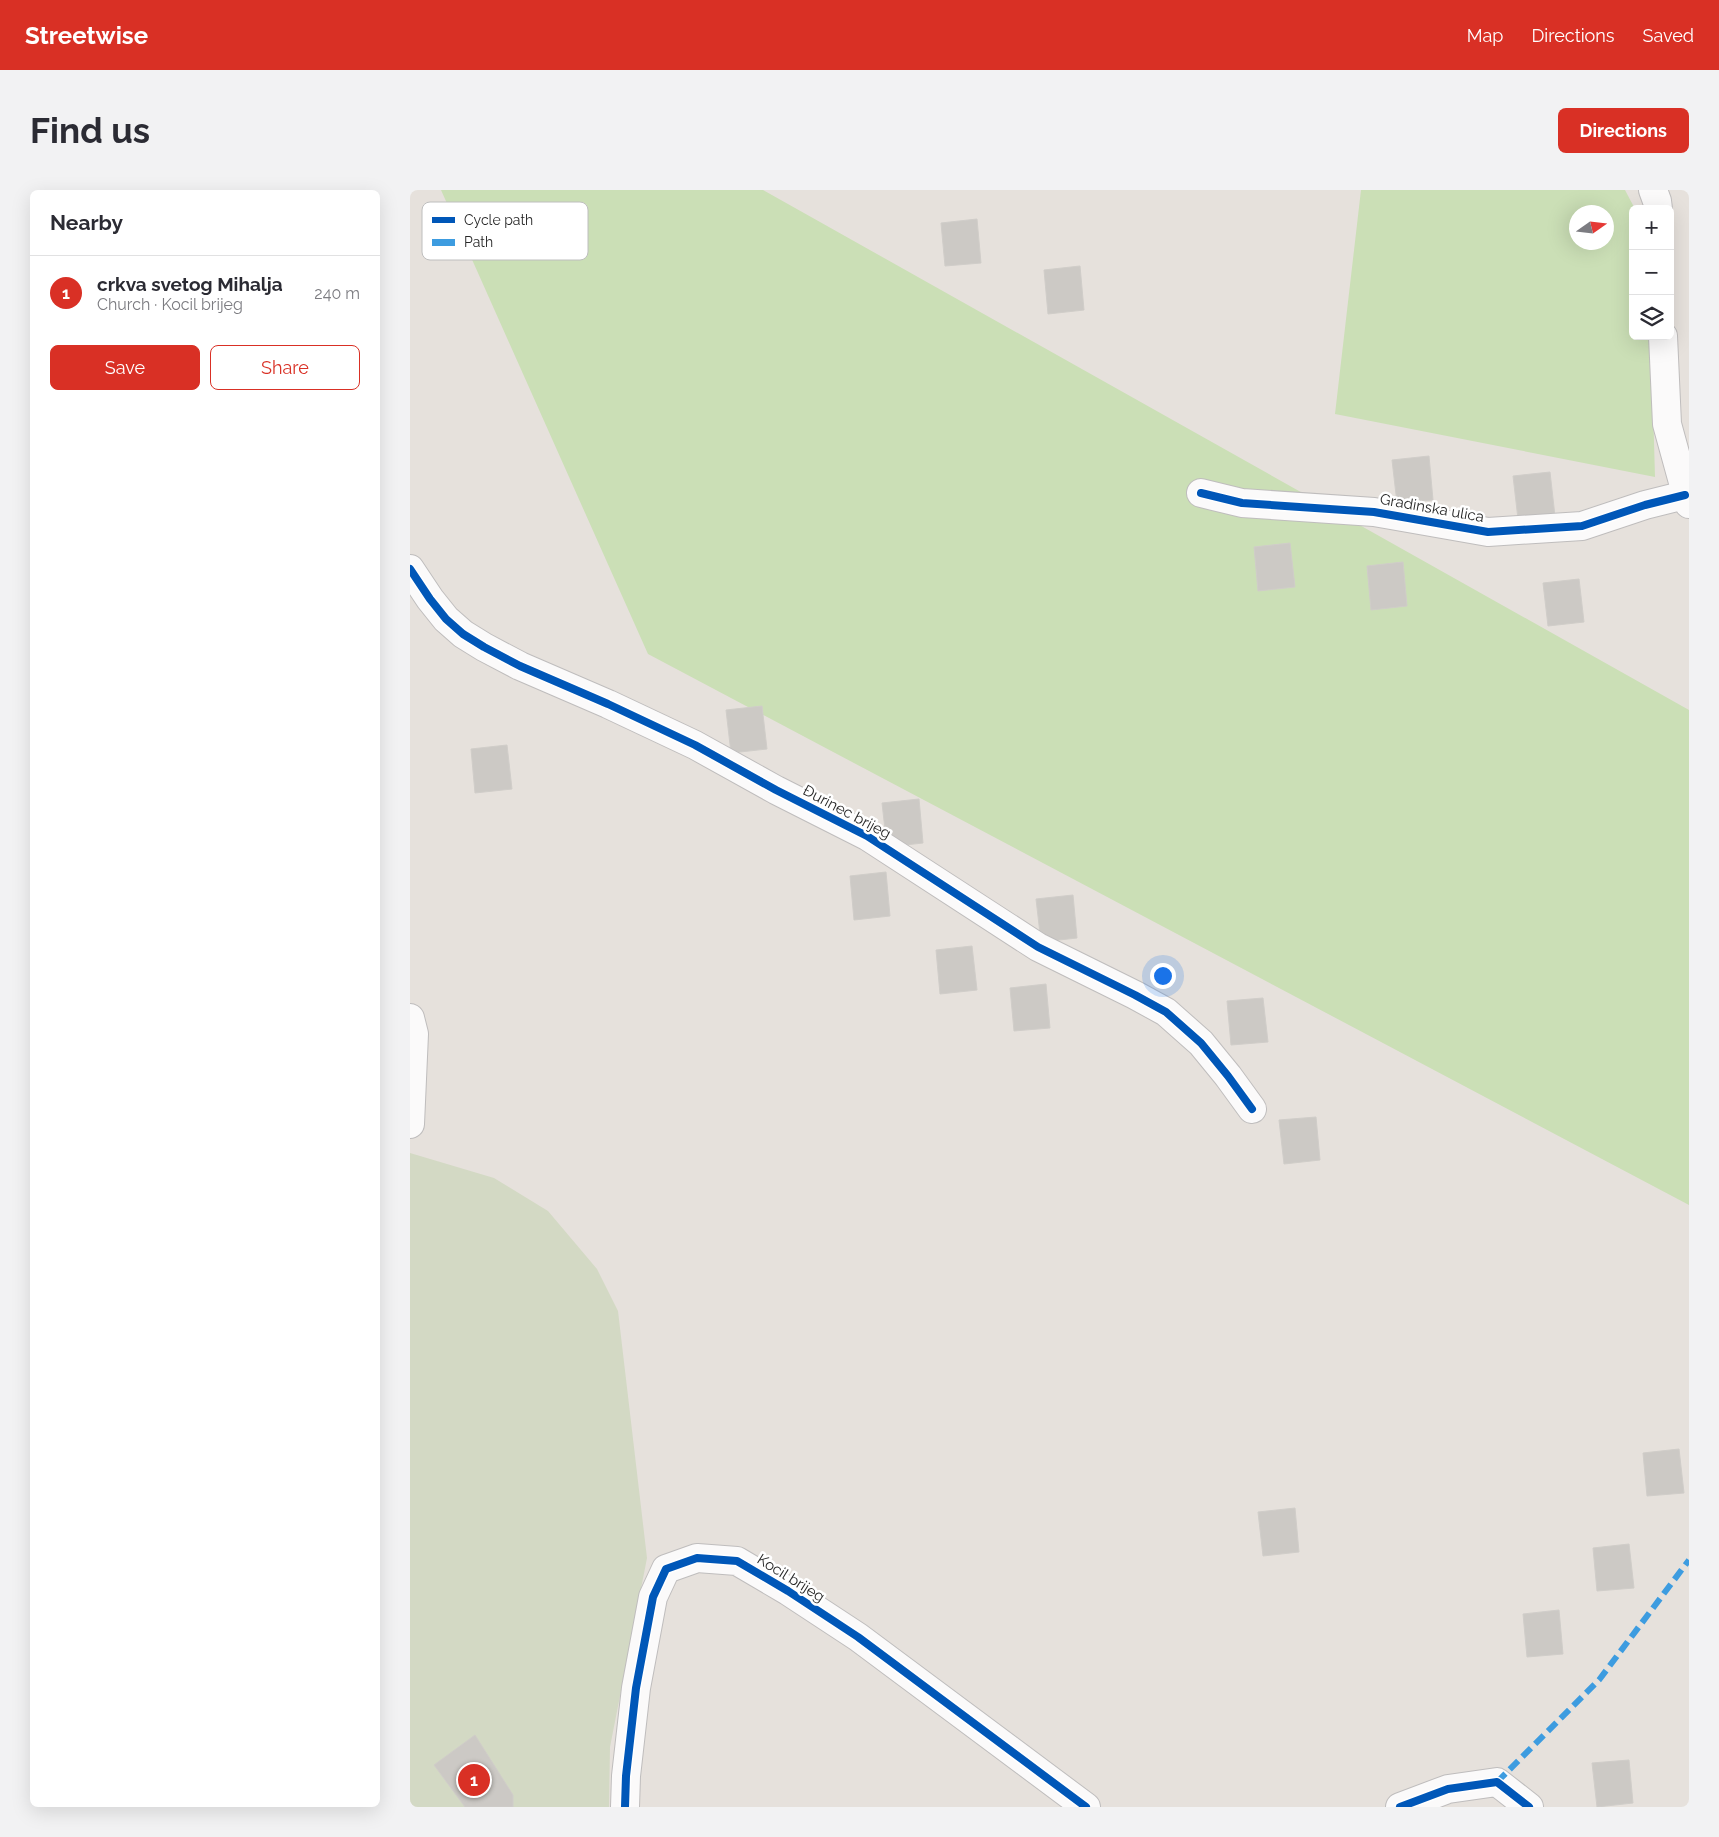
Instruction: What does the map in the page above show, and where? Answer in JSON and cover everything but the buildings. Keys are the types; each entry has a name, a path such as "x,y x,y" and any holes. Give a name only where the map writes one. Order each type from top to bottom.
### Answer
{"street":[{"path":"1653,190 1658,205"},
{"name":"Gradinska ulica","path":"1201,493 1242,503 1374,512 1488,532 1582,526 1644,505 1687,500 1667,424 1663,340"},
{"name":"Đurinec brijeg","path":"410,569 446,619 463,634 484,647 520,666 615,707 695,745 776,790 858,831 906,860 1038,947 1166,1012 1201,1044 1252,1109"},
{"path":"410,1018 414,1034 410,1124"},
{"name":"Kocil brijeg","path":"625,1807 626,1776 636,1688 653,1597 666,1569 697,1558 737,1561 788,1591 858,1637 1086,1807"},
{"path":"1400,1807 1448,1789 1497,1782 1529,1807"}],"green space":[{"path":"441,190 763,190 1689,710 1689,1205 648,654 472,260 588,260 588,202 446,202"},
{"path":"1361,190 1625,190 1633,205 1629,205 1629,340 1651,340 1655,477 1335,414"},
{"path":"410,1153 494,1178 548,1211 597,1269 618,1311 647,1558 610,1747 609,1807 410,1807"}],"marked path":[{"path":"1497,1782 1599,1680 1689,1560"}],"cycle path":[{"path":"1201,493 1242,503 1374,512 1488,532 1582,526 1645,505 1685,495"},
{"path":"410,569 446,619 463,634 484,647 520,666 608,704 695,745 776,790 867,836 1038,947 1166,1012 1201,1043 1252,1109"},
{"path":"625,1807 626,1776 636,1688 653,1597 666,1569 697,1558 737,1561 788,1591 858,1637 1086,1807"},
{"path":"1400,1807 1448,1789 1497,1782 1529,1807"}],"place":[{"name":"crkva svetog Mihalja","path":"474,1780"}]}
